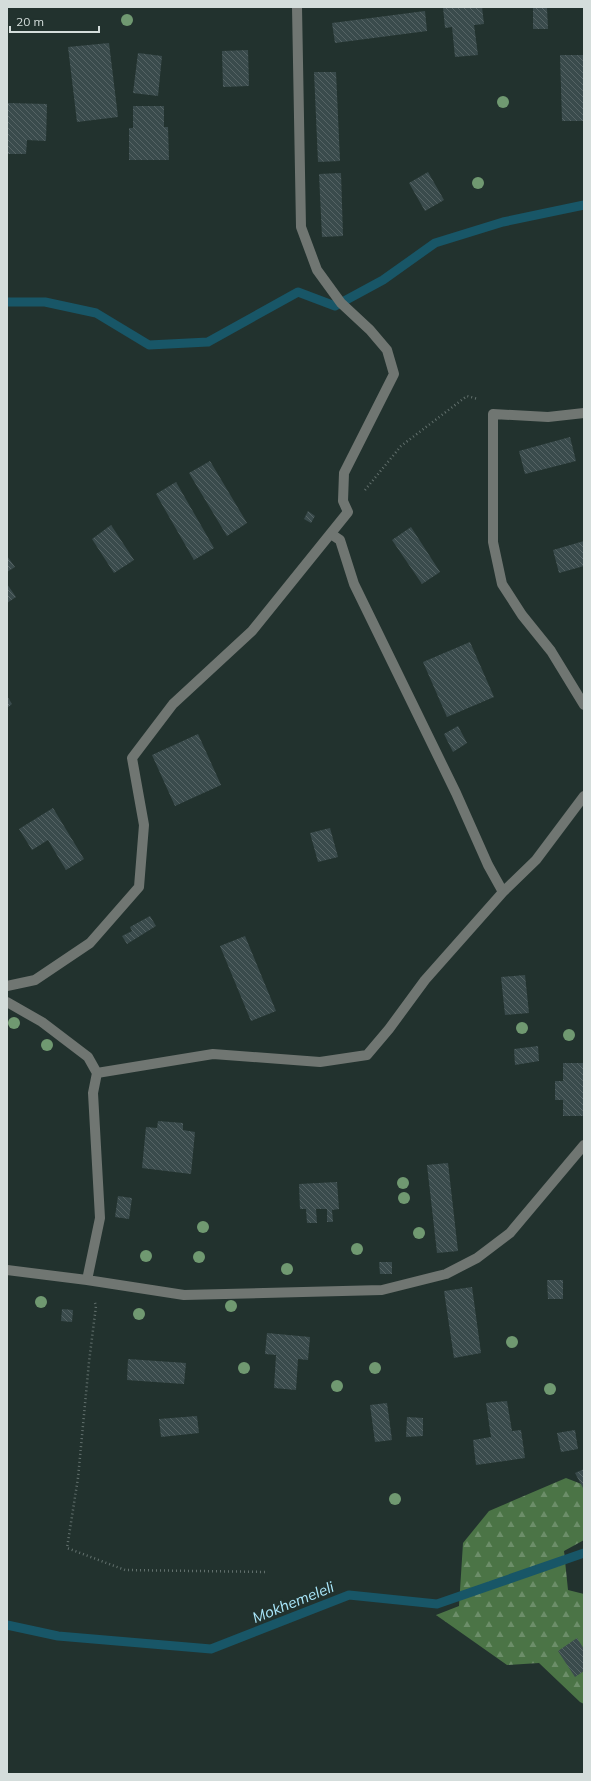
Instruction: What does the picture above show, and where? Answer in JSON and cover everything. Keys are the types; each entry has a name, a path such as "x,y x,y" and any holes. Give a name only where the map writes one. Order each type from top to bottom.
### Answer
{"street":[{"path":"7,986 35,980 90,943 139,887 144,825 132,758 173,704 252,631 348,512 343,501 344,473 394,374 387,350 370,330 341,303 317,270 301,227 297,7"},
{"path":"584,413 548,417 493,414 494,542 502,584 522,615 551,651 584,705"},
{"path":"331,534 340,540 354,584 456,792 488,865 503,892"},
{"path":"97,1072 212,1054 320,1062 367,1055 389,1029 425,980 503,892 536,860 584,796"},
{"path":"7,1002 42,1022 88,1057 97,1072 92,1094 100,1218 87,1280"},
{"path":"7,1270 87,1280 184,1295 382,1290 446,1274 477,1258 510,1233 584,1145"}],"path":[{"path":"348,512 372,480 401,446 467,396 484,400 493,414"},
{"path":"87,1280 96,1306 88,1368 78,1478 67,1548 125,1570 268,1572"}],"green space":[{"path":"566,1478 584,1485 584,1540 564,1551 568,1590 584,1594 584,1704 580,1702 539,1663 507,1665 436,1615 459,1606 463,1543 489,1511"}],"building":[{"path":"443,7 482,7 484,24 474,25 478,55 455,57 452,27 445,28"},
{"path":"533,8 547,8 548,29 533,29"},
{"path":"425,11 427,31 335,43 332,23"},
{"path":"109,43 118,117 77,122 68,47"},
{"path":"248,50 249,86 223,87 222,51"},
{"path":"138,53 162,56 158,96 133,93"},
{"path":"560,55 584,55 584,121 562,121"},
{"path":"314,72 336,72 340,161 318,162"},
{"path":"8,103 47,104 46,141 27,140 26,154 7,154"},
{"path":"133,106 164,106 164,127 168,127 169,160 129,160 129,128 133,128"},
{"path":"428,172 444,200 425,211 409,183"},
{"path":"341,173 343,236 322,237 319,174"},
{"path":"570,437 576,461 525,474 519,451"},
{"path":"210,461 247,523 227,536 189,473"},
{"path":"176,482 214,548 194,560 156,494"},
{"path":"308,511 315,516 311,523 304,519"},
{"path":"111,525 134,560 114,573 92,539"},
{"path":"411,527 440,572 422,584 392,540"},
{"path":"584,541 584,566 559,573 553,550"},
{"path":"7,556 15,567 7,572"},
{"path":"7,584 16,597 7,603"},
{"path":"470,642 494,697 447,717 423,662"},
{"path":"7,696 12,704 7,708"},
{"path":"458,726 467,743 453,752 444,734"},
{"path":"198,734 221,785 175,806 152,755"},
{"path":"53,808 84,859 66,870 48,840 32,850 19,829"},
{"path":"330,828 338,857 318,862 310,833"},
{"path":"150,916 156,926 127,944 122,936 132,931 130,927"},
{"path":"245,936 276,1011 251,1021 220,946"},
{"path":"525,975 529,1013 505,1015 501,977"},
{"path":"538,1046 539,1061 515,1065 514,1049"},
{"path":"563,1063 584,1063 584,1116 563,1116 563,1100 555,1100 555,1081 563,1081"},
{"path":"158,1121 183,1123 183,1130 195,1132 191,1174 142,1168 146,1127 157,1128"},
{"path":"448,1163 458,1251 437,1253 427,1165"},
{"path":"337,1182 339,1209 332,1210 333,1222 327,1222 327,1209 316,1209 317,1223 307,1223 306,1209 300,1209 299,1184"},
{"path":"118,1196 132,1198 129,1219 115,1217"},
{"path":"379,1262 392,1262 392,1274 380,1274"},
{"path":"547,1280 563,1280 563,1299 548,1299"},
{"path":"472,1287 481,1353 454,1358 444,1291"},
{"path":"62,1309 73,1310 72,1322 61,1321"},
{"path":"267,1333 310,1337 308,1360 298,1359 296,1390 274,1388 276,1355 265,1354"},
{"path":"128,1359 186,1363 184,1384 127,1380"},
{"path":"507,1401 512,1431 521,1430 525,1458 476,1465 473,1440 491,1437 486,1403"},
{"path":"387,1403 392,1440 375,1442 370,1405"},
{"path":"197,1416 199,1433 161,1437 159,1419"},
{"path":"407,1417 423,1418 423,1436 406,1437"},
{"path":"575,1430 578,1449 561,1452 557,1433"},
{"path":"584,1469 584,1488 583,1488 575,1473"},
{"path":"577,1638 584,1649 584,1671 575,1677 558,1651"}],"waterway":[{"path":"7,302 45,302 96,313 149,345 208,342 298,292 335,306 383,280 435,243 503,222 584,205"},
{"name":"Mokhemeleli","path":"7,1625 58,1636 211,1649 349,1595 437,1604 584,1553"}]}
